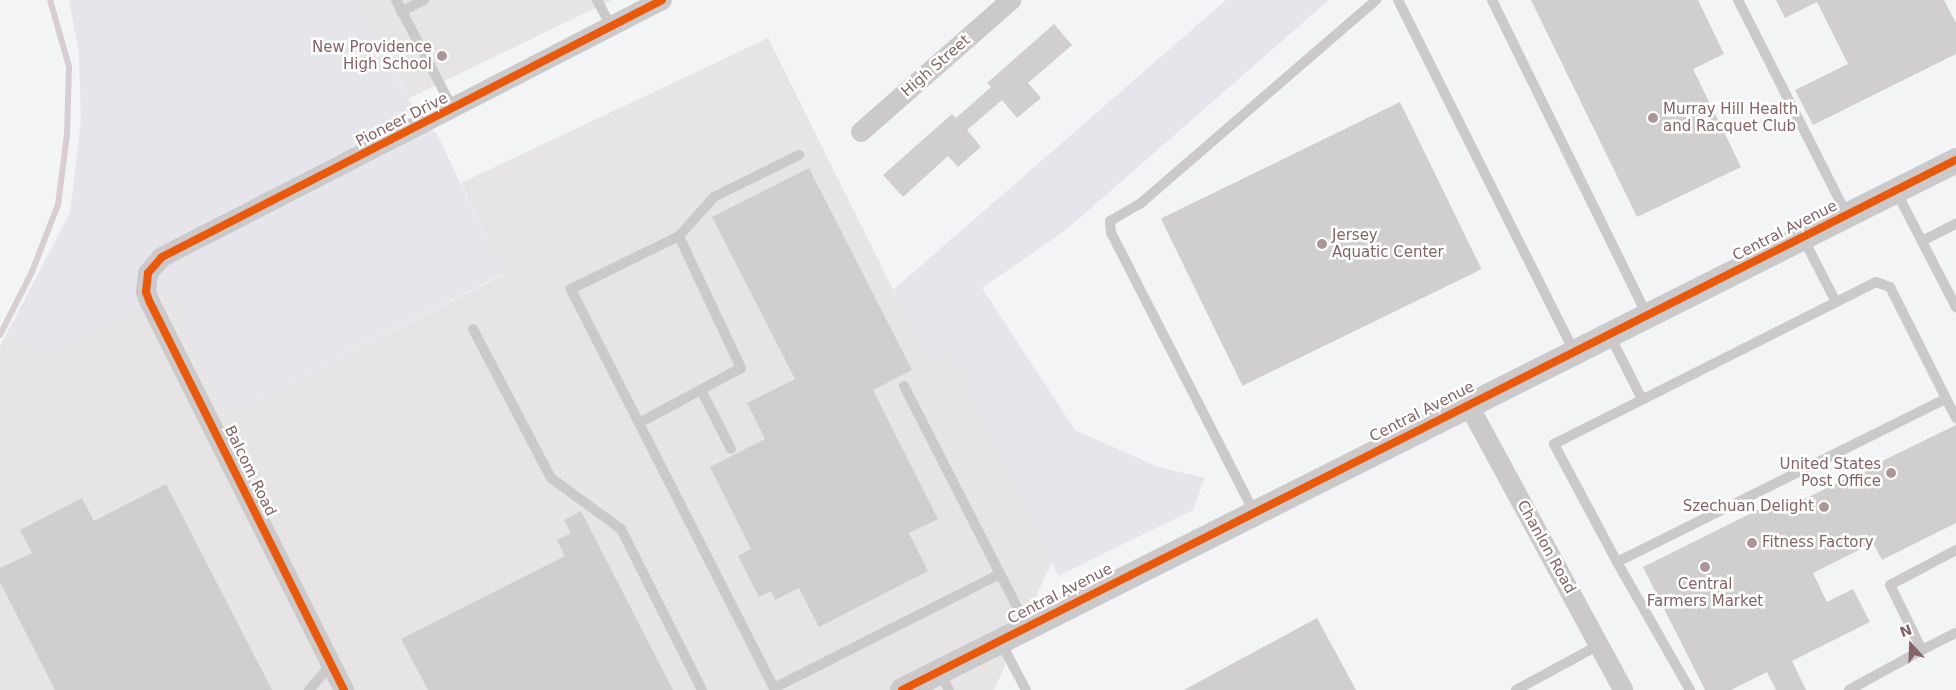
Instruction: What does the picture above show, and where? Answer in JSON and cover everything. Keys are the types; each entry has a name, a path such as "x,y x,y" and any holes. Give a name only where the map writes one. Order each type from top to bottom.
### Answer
{"street":[{"name":"Pioneer Drive","path":"154,263 662,0"},
{"name":"High Street","path":"861,132 1002,3"},
{"name":"Central Avenue","path":"902,690 944,681 1000,640 1027,626 1956,160"},
{"name":"Balcom Road","path":"154,263 146,281 150,302 344,690"},
{"name":"Chanlon Road","path":"1468,404 1623,690"}],"lane":[{"path":"396,0 453,109"},
{"path":"402,12 424,0"},
{"path":"597,0 611,26"},
{"path":"1254,512 1111,233 1110,221 1141,203 1376,0"},
{"path":"1398,0 1574,352"},
{"path":"1492,0 1647,315"},
{"path":"1738,0 1847,216"},
{"path":"799,155 714,197 679,236 571,289 775,689 1000,574"},
{"path":"1896,191 1956,307"},
{"path":"1922,241 1956,224"},
{"path":"639,423 741,368 679,236"},
{"path":"1803,238 1835,300"},
{"path":"1690,690 1616,562 1554,444 1835,300 1876,282 1890,287 1956,418"},
{"path":"473,328 551,478 621,529 702,690"},
{"path":"1609,334 1642,399"},
{"path":"904,386 1027,626"},
{"path":"701,390 731,449"},
{"path":"1616,562 1946,399"},
{"path":"1922,650 1890,585 1956,550"},
{"path":"1849,690 1956,632"},
{"path":"1000,640 1026,690"},
{"path":"1516,690 1599,645"},
{"path":"309,690 331,665"}],"shaded area":[{"path":"69,0 356,0 412,105 438,136 503,274 230,413 169,289 49,353 7,333 70,213 81,120 79,53"},
{"name":"New Providence High School","path":"356,0 612,0 409,98"},
{"path":"1226,0 1329,0 1067,229 982,288 1075,430 1158,467 1205,478 1193,510 1058,576 952,349 928,360 893,290"},
{"path":"768,38 928,360 952,348 1052,561 994,690 0,690 0,346 7,333 49,353 169,288 230,413 503,275 461,183"}],"building":[{"name":"Murray Hill Health and Racquet Club","path":"1531,0 1698,0 1724,54 1693,69 1741,167 1637,217"},
{"path":"1776,0 1944,0 1956,23 1956,54 1813,125 1795,90 1848,64 1817,2 1785,18"},
{"path":"1054,24 1072,45 1028,83 1041,98 1017,118 1002,100 967,130 981,147 958,167 948,156 903,197 883,175 952,114 956,118 991,87 987,83"},
{"name":"Jersey Aquatic Center","path":"1400,102 1482,269 1242,386 1161,219"},
{"path":"809,168 912,370 873,390 938,519 909,533 928,571 819,627 799,588 775,600 771,591 759,597 738,556 751,549 710,467 765,439 747,403 795,379 712,217"},
{"path":"1956,425 1956,523 1882,560 1873,543 1813,573 1827,602 1853,589 1870,622 1792,661 1806,690 1776,690 1767,672 1731,690 1705,690 1643,567 1782,498 1786,508"},
{"path":"166,484 272,690 55,690 0,582 0,568 32,553 20,530 82,498 94,521"},
{"path":"581,511 673,690 428,690 401,639 565,556 557,540 571,533 564,520"},
{"path":"1317,618 1356,690 1184,690"}],"waterway":[{"path":"0,335 32,272 58,205 67,135 69,67 50,0"}],"cycle path":[{"path":"344,690 150,303 146,292 148,273 162,257 662,0"},
{"path":"902,690 1956,160"}],"place":[{"name":"New Providence High School","path":"442,56"},
{"name":"Murray Hill Health and Racquet Club","path":"1653,118"},
{"name":"Jersey Aquatic Center","path":"1322,244"},
{"name":"United States Post Office","path":"1891,473"},
{"name":"Szechuan Delight","path":"1824,507"},
{"name":"Fitness Factory","path":"1752,543"},
{"name":"Central Farmers Market","path":"1705,567"}]}
